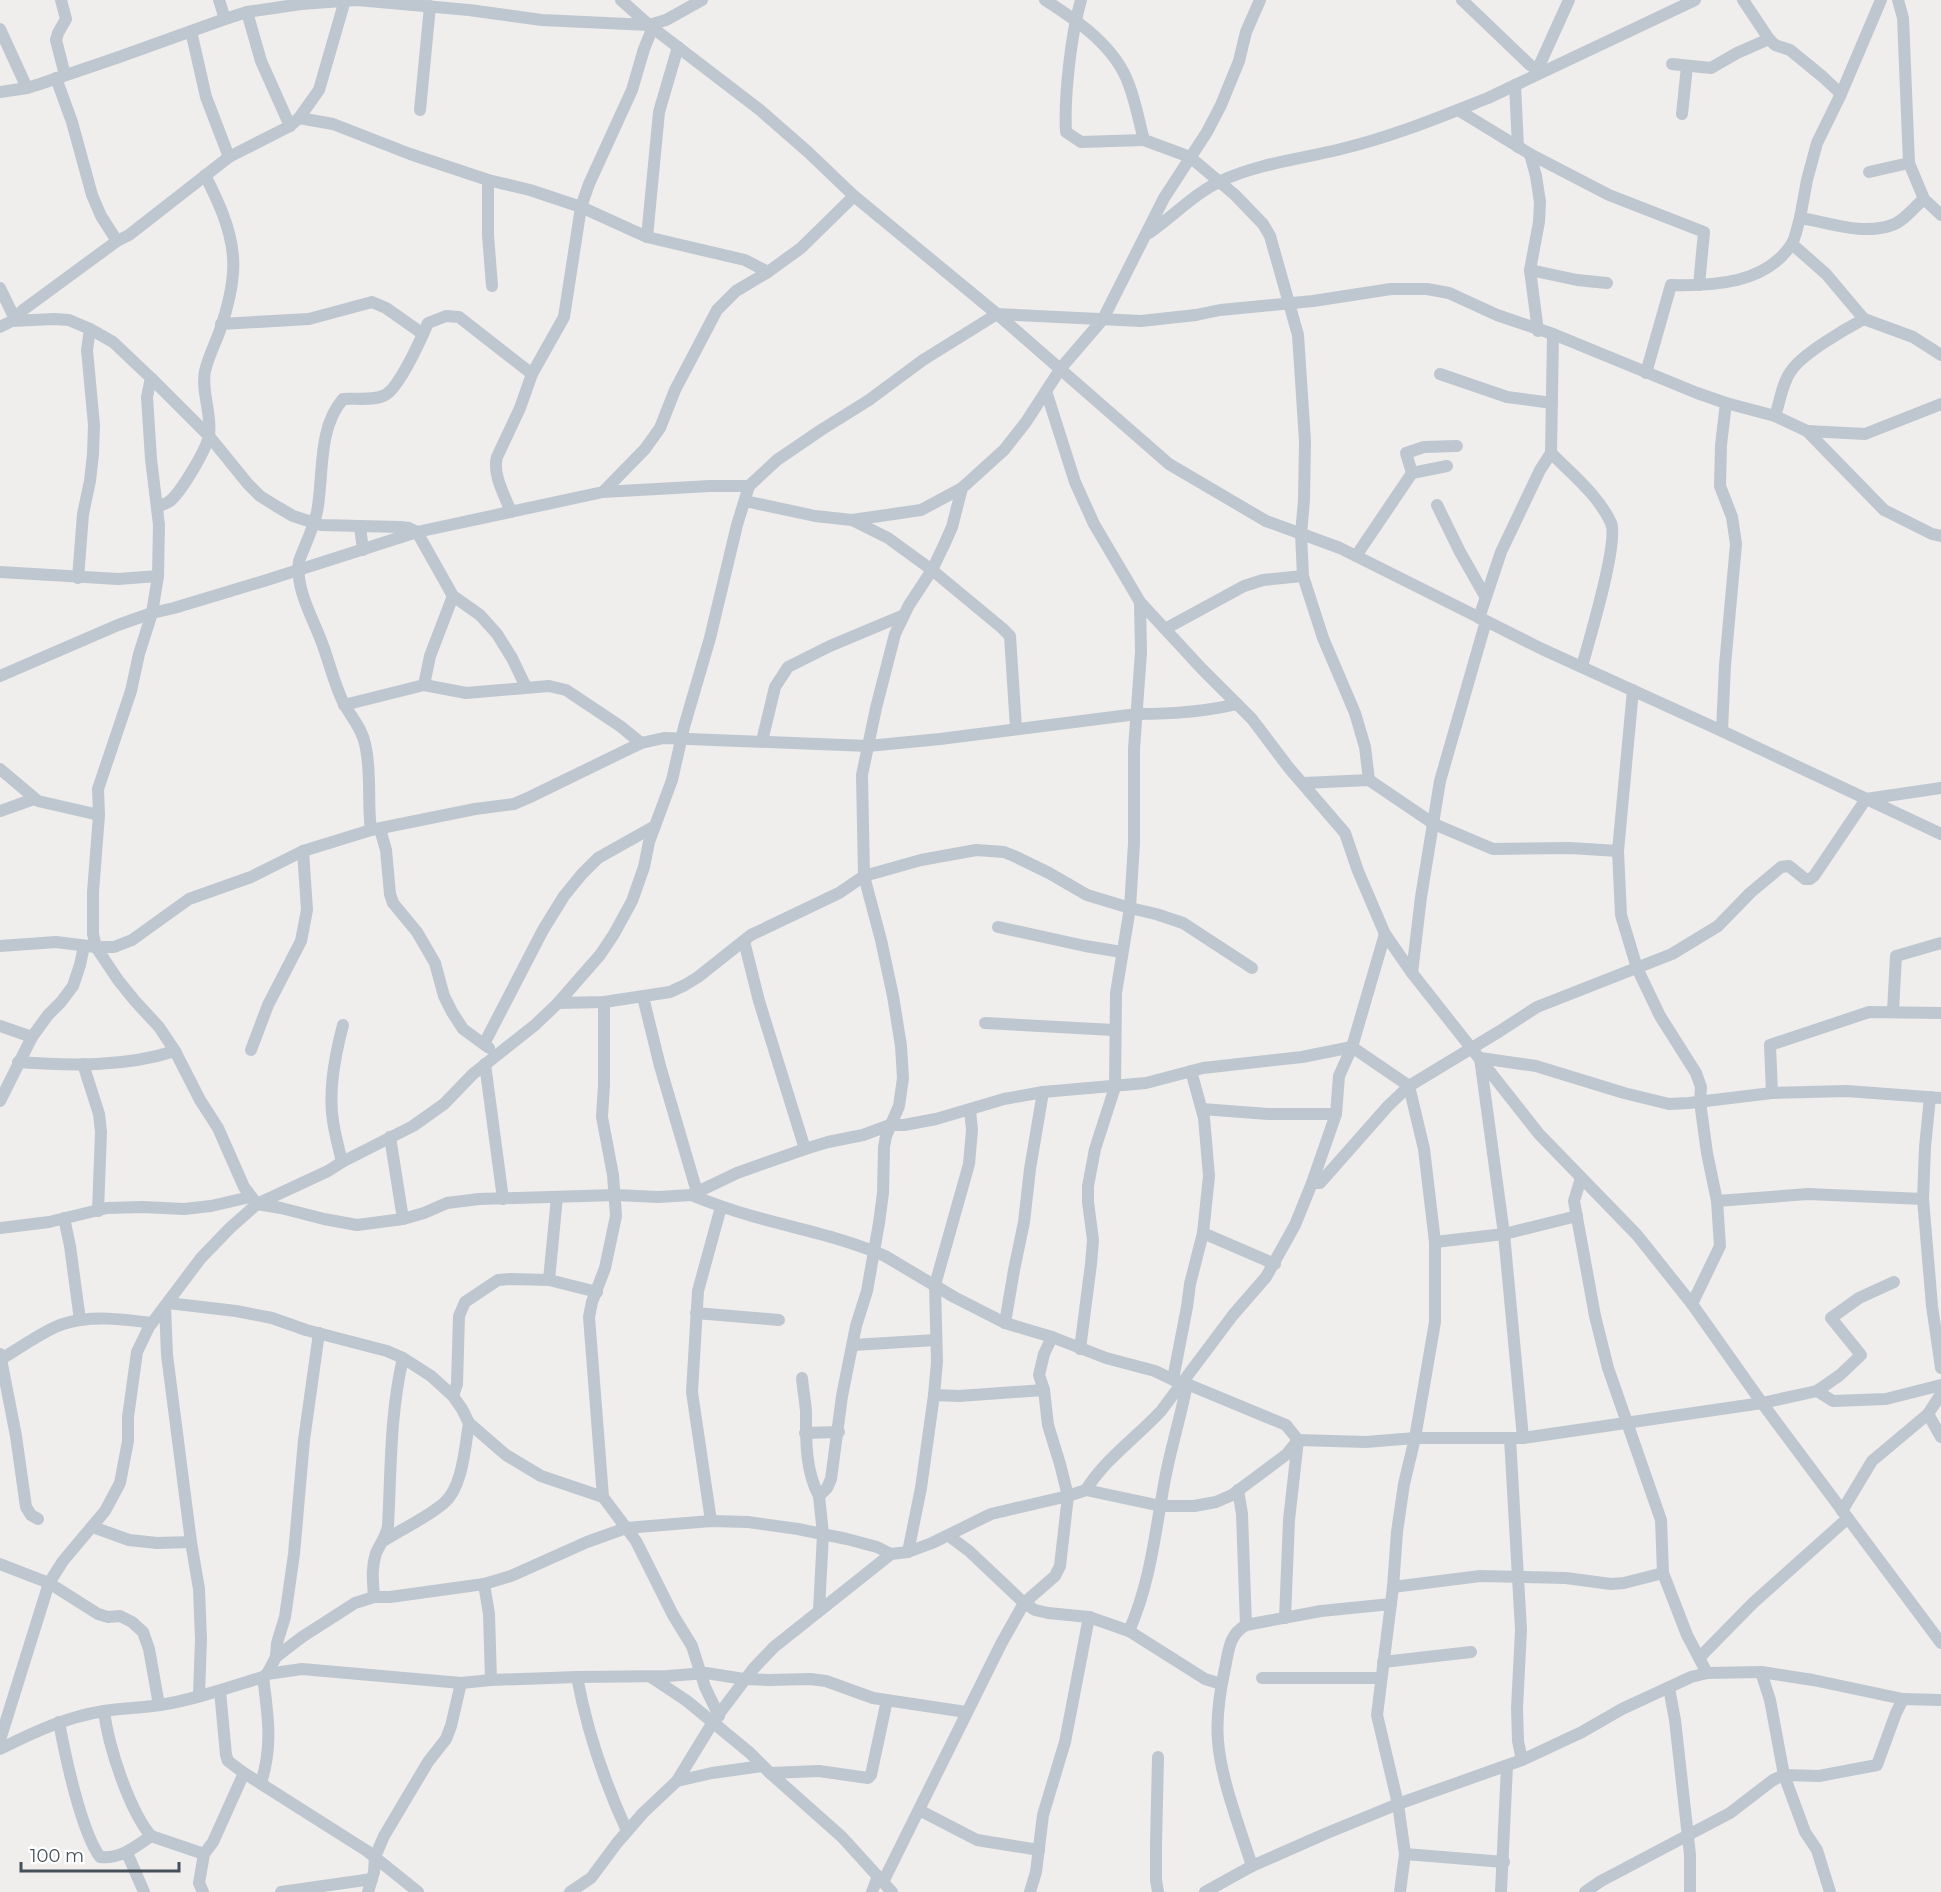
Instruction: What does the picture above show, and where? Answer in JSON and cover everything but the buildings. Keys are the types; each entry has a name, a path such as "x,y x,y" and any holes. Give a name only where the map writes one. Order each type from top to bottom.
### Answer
{"street":[{"path":"61,0 66,19 56,40 60,76 92,195 101,216 117,241"},
{"path":"219,0 225,19"},
{"path":"0,327 13,320 23,310 117,241 138,229 229,157 295,122 319,90 345,0"},
{"path":"0,92 27,88 253,8 357,0 430,6 542,20 651,26 702,0"},
{"path":"621,0 759,110 854,196 1061,368 1169,464 1266,521 1356,556 1482,619 1941,834"},
{"path":"1045,0 1076,20 1103,45 1120,66 1129,83 1144,140"},
{"path":"1081,0 1069,70 1066,132 1082,142 1144,140 1190,157 1221,181 1263,224 1270,236 1298,335 1305,441 1301,534 1303,576 1323,638 1355,713 1365,747 1370,780"},
{"path":"745,501 815,516 852,520 921,510 962,488 1004,450 1026,422 1061,368 1103,319 1164,198 1207,132 1221,105 1239,61 1246,32 1260,0"},
{"path":"1462,0 1537,72"},
{"path":"1537,72 1569,0"},
{"path":"1147,234 1200,192 1221,181 1247,170 1341,149 1389,135 1458,110 1695,0"},
{"path":"1743,0 1774,45 1790,50 1841,94"},
{"path":"1646,373 1671,285 1726,283 1747,278 1774,263 1792,244 1817,142 1841,94 1881,0"},
{"path":"1898,0 1903,18 1909,163 1926,201 1941,215"},
{"path":"420,110 430,6"},
{"path":"253,8 261,61 295,122"},
{"path":"512,512 495,463 520,408 532,374 564,317 581,207 589,184 632,90 651,26"},
{"path":"0,29 27,88"},
{"path":"191,31 206,98 229,157"},
{"path":"1672,64 1711,69 1737,53 1768,39"},
{"path":"647,237 659,112 667,78 678,47"},
{"path":"1682,114 1687,66"},
{"path":"1515,85 1518,147"},
{"path":"1458,110 1530,154 1609,195 1704,232 1699,285"},
{"path":"295,122 333,124 410,154 581,207 647,237 745,260 768,272"},
{"path":"1530,154 1540,202 1539,222 1530,270 1538,331"},
{"path":"1869,172 1909,163"},
{"path":"157,507 168,503 182,487 209,436 204,386 205,372 232,284 234,259 231,235 205,175"},
{"path":"489,180 488,235 492,286"},
{"path":"603,492 645,449 660,428 675,390 717,310 736,291 768,272 801,248 854,196"},
{"path":"1800,218 1854,229 1871,229 1892,225 1926,201 1941,198"},
{"path":"1792,244 1826,274 1864,319 1913,337 1941,355"},
{"path":"1530,270 1577,280 1607,282"},
{"path":"0,288 13,320"},
{"path":"0,1228 124,1207 184,1209 254,1201 328,1171 413,1126 444,1104 473,1074 535,1025 600,956 632,901 672,780 681,737 710,638 737,525 749,486 777,460 869,400 923,360 997,314 1141,321 1220,310 1290,304 1392,289 1428,289 1449,293 1497,315 1538,331 1553,334 1646,373 1726,403 1775,416 1807,431 1884,510 1941,536"},
{"path":"221,324 309,319 372,302 386,308 423,334"},
{"path":"498,1054 463,1029 444,996 435,963 417,932 393,903 386,850 369,812 365,744 361,731 344,705 331,672 301,586 298,569 314,523 319,499 323,453 329,427 338,405 343,399 375,398 387,395 400,377 429,323 446,316 459,317 532,374"},
{"path":"1775,416 1792,369 1825,342 1864,319"},
{"path":"13,320 69,320 112,342 209,436 260,496 293,516 314,523 400,527 410,528 417,532 453,596 480,615 497,634 526,687"},
{"path":"78,578 82,514 90,481 93,454 94,425 87,350 90,329"},
{"path":"1412,973 1421,897 1440,781 1482,619 1485,596 1501,552 1540,470 1551,453 1553,334"},
{"path":"1440,374 1507,396 1552,403"},
{"path":"0,1101 32,1037 73,986 80,965 90,947 93,934 93,892 99,815 98,789 131,691 139,654 152,613 158,576 160,544 147,397 151,378"},
{"path":"1046,391 1075,482 1094,524 1140,602 1252,719 1345,833 1358,871 1385,934 1412,973 1539,1134 1637,1235 1692,1304 1941,1643"},
{"path":"1722,731 1725,665 1736,544 1732,517 1720,486 1721,445 1726,403"},
{"path":"1807,431 1865,434 1941,404"},
{"path":"1412,473 1406,453 1424,447 1457,446"},
{"path":"1551,453 1601,505 1612,525 1612,548 1582,666"},
{"path":"1356,556 1412,473 1447,466"},
{"path":"0,676 118,625 152,613 195,602 417,532 603,492 749,486"},
{"path":"819,1496 831,1479 842,1396 856,1326 867,1291 883,1193 884,1147 902,1093 901,1046 881,940 864,876 862,775 895,634 932,570 952,527 962,488"},
{"path":"1437,505 1485,596"},
{"path":"852,520 888,537 932,570 1010,636 1016,728"},
{"path":"360,526 363,550"},
{"path":"0,572 117,579 158,576"},
{"path":"1165,629 1244,586 1263,580 1303,576"},
{"path":"424,685 430,656 453,596"},
{"path":"1080,1349 1093,1240 1088,1186 1095,1149 1115,1087 1116,993 1130,908 1134,843 1134,749 1141,652 1140,602"},
{"path":"762,741 775,687 788,667 830,646 904,615"},
{"path":"344,705 424,685 466,693 549,686 566,690 642,743"},
{"path":"1633,690 1618,851 1621,915 1637,968 1660,1016 1696,1073 1701,1087 1700,1102 1707,1153 1717,1201 1720,1246 1692,1304"},
{"path":"0,946 56,942 90,947 114,947 132,940 189,899 251,877 303,851 376,830 475,809 514,804 642,743 664,738 868,746 1137,714 1212,710 1237,704"},
{"path":"0,769 34,799 99,815"},
{"path":"1304,783 1370,780 1434,824 1493,849 1570,848 1618,851"},
{"path":"1312,1183 1320,1183 1388,1106 1409,1086 1476,1054 1537,1007 1672,954 1718,926 1750,893 1781,867 1789,866 1805,879 1810,879 1866,799 1941,788"},
{"path":"0,812 34,799"},
{"path":"484,1044 543,930 564,896 598,858 655,826"},
{"path":"558,1003 604,1002 670,992 685,985 766,927 839,893 864,876 976,850 1004,852 1049,873 1087,895 1183,923 1252,968"},
{"path":"251,1050 268,1005 301,941 307,910 303,851"},
{"path":"998,927 1122,952"},
{"path":"1086,1490 1113,1458 1161,1411 1233,1315 1275,1264 1295,1225 1336,1114 1339,1076 1352,1047 1385,934"},
{"path":"744,941 759,1001 805,1149"},
{"path":"1893,1011 1896,956 1941,944"},
{"path":"90,947 159,1027 175,1051 200,1100 218,1128 254,1201 357,1225 403,1219 447,1203 479,1199 615,1195 658,1197 694,1193 737,1173 828,1142 862,1135 890,1125 904,1125 936,1119 1004,1099 1043,1092 1146,1083 1191,1071 1302,1057 1352,1047 1409,1086 1424,1149 1435,1242 1435,1322 1415,1438 1404,1484 1377,1715 1398,1804 1405,1854 1400,1892"},
{"path":"643,997 694,1193 721,1207 819,1233 873,1251 1005,1323 1052,1337 1080,1349 1155,1371 1286,1425 1298,1440 1289,1520 1285,1618"},
{"path":"604,1002 602,1117 612,1166 616,1216 603,1275 589,1317 603,1497 636,1541 673,1615 692,1646 716,1719"},
{"path":"1772,1093 1770,1045 1869,1012 1941,1013"},
{"path":"985,1023 1114,1030"},
{"path":"342,1162 332,1119 332,1098 335,1057 343,1025"},
{"path":"0,1026 32,1037"},
{"path":"18,1062 82,1064 134,1062 175,1051"},
{"path":"1476,1054 1536,1066 1669,1104 1772,1093 1847,1091 1935,1098 1925,1147 1923,1200 1932,1306 1941,1368"},
{"path":"1476,1054 1504,1234 1523,1438"},
{"path":"82,1064 99,1114 101,1132 98,1211"},
{"path":"485,1064 503,1199"},
{"path":"1129,1631 1147,1581 1161,1506 1181,1383 1190,1284 1203,1233 1209,1176 1202,1109 1191,1071"},
{"path":"1005,1323 1024,1222 1043,1092"},
{"path":"1202,1109 1268,1114 1336,1114"},
{"path":"908,1552 921,1488 934,1395 937,1362 934,1285 969,1164 972,1130 970,1110"},
{"path":"390,1137 403,1219"},
{"path":"1581,1178 1574,1201 1600,1337 1608,1368 1661,1520 1663,1574 1687,1635 1707,1673"},
{"path":"1717,1201 1808,1194 1923,1200"},
{"path":"549,1280 557,1197"},
{"path":"0,1740 49,1583 63,1561 105,1511 120,1483 128,1441 128,1417 138,1352 152,1323 201,1258 254,1201"},
{"path":"711,1521 692,1392 698,1291 721,1207"},
{"path":"1435,1242 1504,1234 1576,1216"},
{"path":"64,1218 80,1320"},
{"path":"1203,1233 1275,1264"},
{"path":"453,1396 457,1384 459,1316 465,1302 498,1280 511,1278 549,1280 597,1292"},
{"path":"1298,1440 1366,1442 1415,1438 1523,1438 1762,1402 1817,1391 1840,1375 1861,1355 1831,1318 1859,1298 1894,1282"},
{"path":"166,1304 272,1318 377,1348 403,1358 431,1377 453,1396 469,1423 506,1455 541,1476 603,1497"},
{"path":"166,1304 167,1354 199,1589 201,1639 199,1695"},
{"path":"696,1313 779,1320"},
{"path":"38,1519 31,1515 26,1507 3,1385 0,1357 61,1325 80,1320 124,1319 152,1323"},
{"path":"261,1783 268,1761 269,1738 265,1676 276,1657 291,1576 304,1440 319,1333"},
{"path":"871,1892 881,1879 919,1810 966,1712 1024,1603 1055,1576 1060,1566 1068,1496 1048,1425 1044,1390 1039,1375 1044,1354 1052,1337"},
{"path":"853,1345 936,1340"},
{"path":"374,1597 372,1565 388,1526 396,1388 403,1358"},
{"path":"802,1378 806,1410 805,1433 812,1479 819,1496 823,1534 819,1610"},
{"path":"1817,1391 1833,1401 1887,1399 1941,1385"},
{"path":"934,1395 958,1396 1044,1390"},
{"path":"1700,1658 1845,1514 1872,1461 1928,1414 1941,1394"},
{"path":"1928,1414 1941,1437"},
{"path":"383,1541 445,1502 454,1489 460,1472 469,1423"},
{"path":"805,1433 839,1432"},
{"path":"1510,1438 1521,1630 1516,1708 1522,1760"},
{"path":"276,1657 346,1609 374,1597 390,1597 484,1584 511,1576 597,1538 626,1528 726,1520 774,1524 877,1547 891,1554 908,1552 949,1536 991,1514 1086,1490 1161,1506 1194,1506 1216,1502 1238,1490 1287,1454 1298,1440"},
{"path":"1238,1490 1242,1514 1246,1625"},
{"path":"93,1527 129,1540 158,1543 191,1542"},
{"path":"949,1536 969,1551 1024,1603 1035,1610 1089,1617 1129,1631 1205,1678 1221,1684"},
{"path":"570,1892 591,1878 627,1831 677,1781 744,1678 774,1647 891,1554"},
{"path":"0,1564 49,1583 98,1614 108,1617 120,1616 132,1622 143,1632 149,1649 159,1705"},
{"path":"1393,1587 1480,1576 1566,1578 1611,1584 1663,1574"},
{"path":"484,1584 489,1614 491,1680"},
{"path":"1252,1866 1227,1787 1218,1742 1221,1684 1236,1631 1246,1625 1285,1618 1357,1606 1391,1604"},
{"path":"1030,1892 1036,1872 1043,1815 1065,1742 1089,1617"},
{"path":"1383,1662 1471,1652"},
{"path":"0,1749 35,1731 59,1722 104,1711 159,1705 265,1676 302,1669 461,1683 491,1680 700,1674 724,1674 744,1678 810,1679 826,1681 873,1698 966,1712"},
{"path":"1761,1672 1770,1700 1784,1775 1806,1832 1817,1850 1830,1892"},
{"path":"1205,1892 1252,1866 1398,1804 1522,1760 1690,1677 1707,1673 1761,1672 1813,1680 1903,1699 1941,1700"},
{"path":"578,1677 584,1714 601,1770 627,1831"},
{"path":"651,1677 716,1719 766,1769 842,1837 892,1892"},
{"path":"1262,1678 1381,1678"},
{"path":"368,1892 374,1872 375,1857 384,1836 452,1726 461,1683"},
{"path":"1669,1688 1675,1720 1690,1855 1690,1892"},
{"path":"220,1690 228,1761 375,1857 418,1892"},
{"path":"1585,1892 1601,1881 1730,1814 1773,1779 1784,1775 1819,1776 1877,1765 1903,1699"},
{"path":"677,1781 712,1773 766,1769 819,1771 868,1778 872,1775 887,1700"},
{"path":"104,1711 112,1748 140,1820 152,1836 204,1854"},
{"path":"59,1722 76,1792 93,1846 100,1857 108,1858 127,1853 152,1836"},
{"path":"1158,1757 1156,1845 1158,1892"},
{"path":"1502,1892 1507,1766"},
{"path":"203,1892 199,1883 204,1854 213,1842 244,1773"},
{"path":"919,1810 977,1840 1039,1850"},
{"path":"127,1853 144,1892"},
{"path":"1405,1854 1504,1862"},
{"path":"591,1878 591,1892"},
{"path":"281,1892 372,1879"}]}
